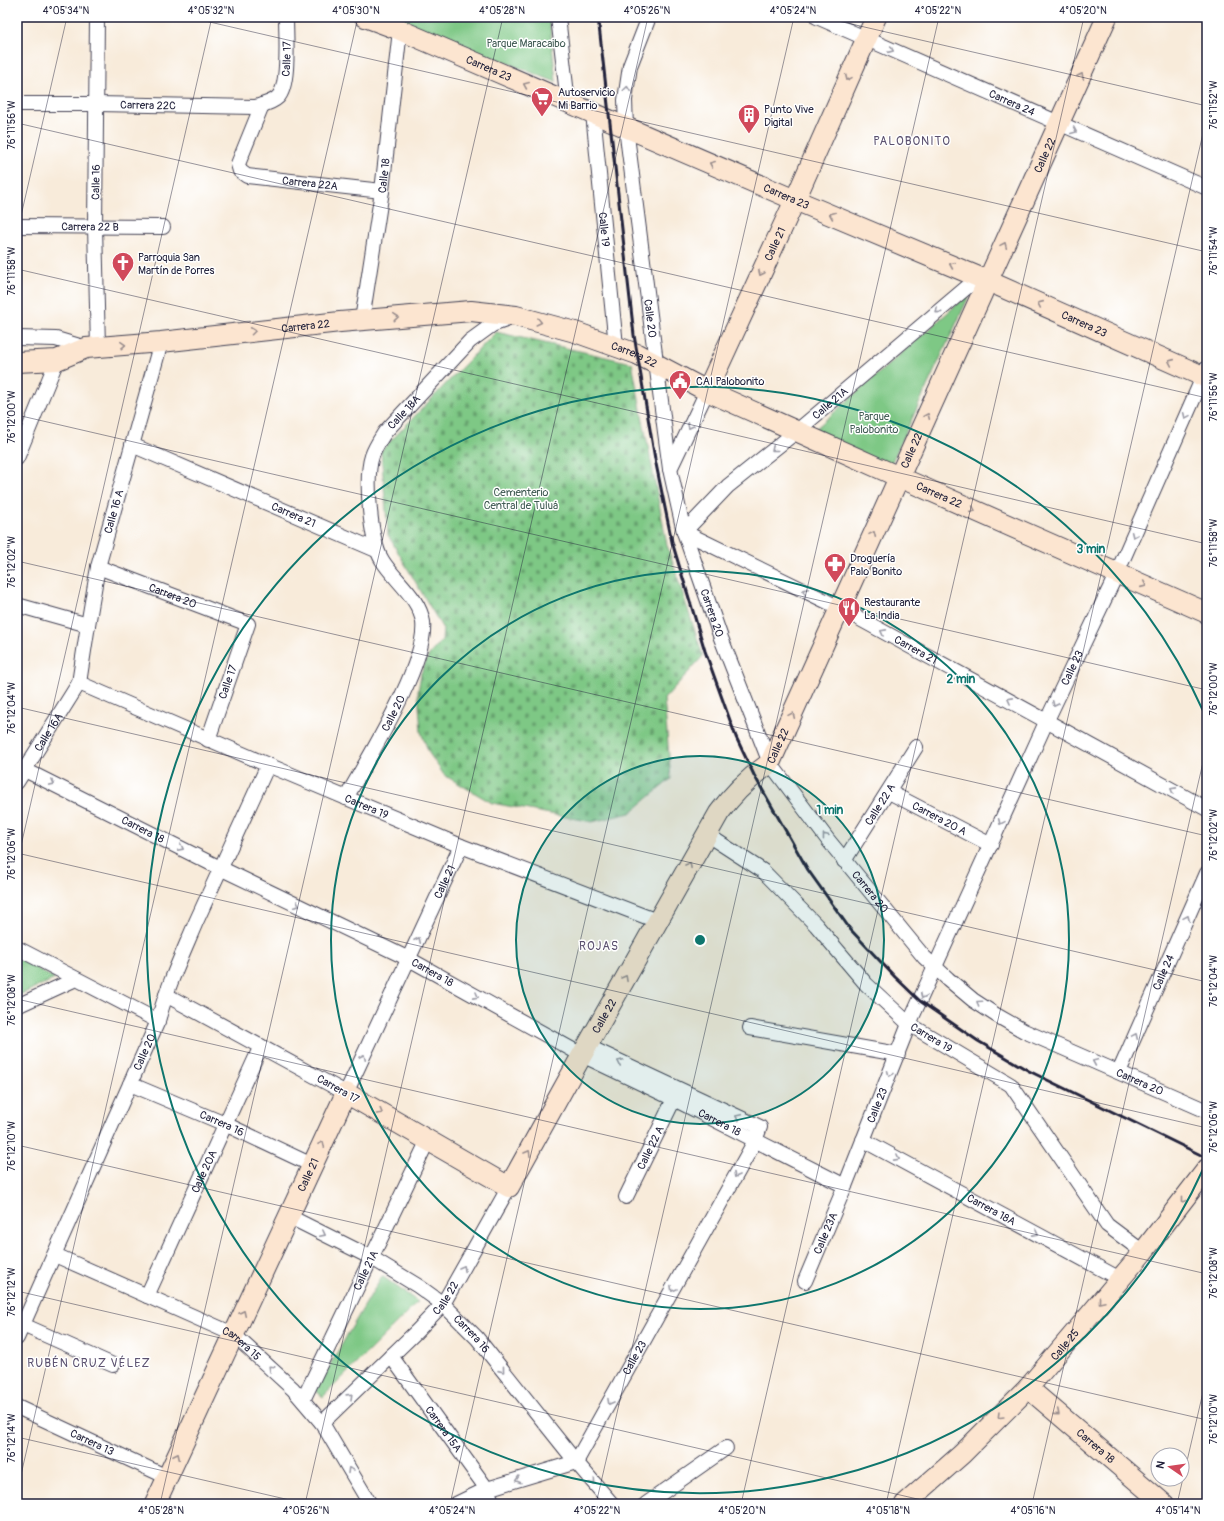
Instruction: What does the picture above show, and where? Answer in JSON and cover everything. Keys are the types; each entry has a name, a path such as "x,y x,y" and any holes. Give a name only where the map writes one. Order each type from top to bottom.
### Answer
{"street":[{"name":"Calle 16","path":"92,347 97,104 97,17"},
{"name":"Calle 17","path":"277,98 283,90 286,80 286,17"},
{"name":"Carrera 23","path":"365,17 400,30 626,128 1206,374"},
{"path":"558,17 568,103"},
{"path":"626,128 625,100 630,66 649,17"},
{"name":"Carrera 24","path":"817,17 1058,124 1207,188"},
{"name":"Calle 21","path":"670,469 795,200 876,17"},
{"name":"Calle 22","path":"322,1423 443,1304 587,1050 706,834 732,794 770,763 899,477 983,279 1058,124 1107,17"},
{"name":"Calle 18","path":"362,320 382,190 400,30"},
{"name":"Carrera 22C","path":"17,104 255,107 277,98"},
{"name":"Carrera 22A","path":"262,105 238,164 240,171 247,176 382,190"},
{"name":"Calle 19","path":"594,113 616,346"},
{"name":"Calle 20","path":"626,128 670,469 684,532"},
{"name":"Carrera 22 B","path":"17,226 163,227"},
{"name":"Calle 21A","path":"684,532 728,486 983,279"},
{"name":"Carrera 22","path":"17,362 57,360 92,347 161,342 362,320 471,312 516,316 575,332 616,346 656,363 707,391 1207,613"},
{"name":"Calle 18A","path":"376,550 371,512 369,472 371,457 377,444 385,432 470,341 492,325 516,316"},
{"path":"17,338 56,339 92,347"},
{"name":"Calle 16 A","path":"79,683 98,567 161,342"},
{"path":"17,458 57,360"},
{"name":"Calle 23","path":"845,1186 909,1024 936,968 1047,720 1117,573 1206,374"},
{"name":"Carrera 21","path":"132,445 376,550"},
{"name":"Carrera 21","path":"684,532 840,608 1047,720 1207,809"},
{"name":"Carrera 20","path":"684,532 721,638 770,763 796,800 844,861 903,932 948,980 973,1000 1007,1022 1024,1031 1207,1111"},
{"name":"Calle 20","path":"346,798 398,704 412,673 423,635 423,622 419,610 412,598 382,561 376,550"},
{"name":"Carrera 20","path":"98,567 248,624"},
{"path":"17,605 88,624"},
{"name":"Calle 17","path":"208,740 248,624"},
{"name":"Carrera 19","path":"79,683 208,740 462,846 657,922"},
{"name":"Calle 16A","path":"17,782 21,768 79,683"},
{"name":"Calle 22 A","path":"844,861 889,792 916,747"},
{"name":"Calle 20","path":"17,1338 158,1021 166,995 220,868 268,765"},
{"name":"Carrera 18","path":"21,768 220,868 409,959 587,1050 674,1099 845,1186"},
{"name":"Carrera 20 A","path":"889,792 991,845"},
{"name":"Carrera 19","path":"706,834 763,871 816,925 866,984 909,1024 1012,1085 1107,1225 1143,1252"},
{"name":"Calle 21","path":"154,1504 462,846"},
{"name":"Calle 24","path":"1119,1072 1207,873"},
{"path":"17,948 158,1021"},
{"path":"17,1006 76,978"},
{"name":"Carrera 17","path":"166,995 346,1093 509,1187"},
{"path":"750,1028 898,1054"},
{"name":"Calle 20A","path":"147,1296 261,1046"},
{"path":"587,1050 760,1127 755,1141"},
{"name":"Carrera 16","path":"130,1084 225,1124 312,1165"},
{"name":"Calle 22 A","path":"626,1196 674,1099"},
{"name":"Calle 21A","path":"303,1400 428,1140"},
{"name":"Carrera 18A","path":"863,1140 1120,1279"},
{"name":"Calle 23","path":"576,1462 755,1141"},
{"name":"Calle 25","path":"905,1504 962,1454 1028,1388 1143,1252 1207,1169"},
{"name":"Calle 23A","path":"805,1281 845,1186"},
{"name":"Carrera 16","path":"288,1216 372,1258 418,1286 443,1304 477,1338 576,1462 612,1504"},
{"name":"Carrera 15","path":"55,1255 233,1334 293,1389 322,1423 370,1504"},
{"path":"23,1325 113,1365"},
{"name":"Carrera 15A","path":"390,1356 487,1489 493,1504"},
{"name":"Carrera 18","path":"1028,1388 1164,1504"},
{"name":"Carrera 13","path":"17,1407 167,1477"},
{"path":"646,1504 726,1448"},
{"path":"456,1504 487,1489 576,1462"}],"green space":[{"name":"Parque Maracaibo","path":"388,17 549,17 556,82"},
{"name":"Parque Palobonito","path":"971,292 890,466 813,431"},
{"name":"Cementerio Central de Tuluá","path":"496,332 632,363 667,545 703,656 664,699 671,779 630,813 592,822 492,803 444,775 429,753 421,732 418,692 421,673 429,655 442,640 443,629 388,535 381,451"},
{"path":"17,957 55,979 17,996"},
{"path":"382,1276 418,1302 323,1397 315,1390"}],"railway":[{"path":"598,17 634,335 655,459 672,542 705,651 736,737 754,775 808,870 850,929 920,1001 978,1041 1029,1071 1207,1158"}],"place":[{"name":"Autoservicio Mi Barrio","path":"542,118"},
{"name":"Punto Vive Digital","path":"749,134"},
{"name":"Parroquia San Martín de Porres","path":"123,282"},
{"name":"CAI Palobonito","path":"680,400"},
{"name":"Droguería Palo Bonito","path":"835,584"},
{"name":"Restaurante La India","path":"849,628"}],"district":[{"name":"PALOBONITO","path":"912,141"},
{"name":"ROJAS","path":"599,946"},
{"name":"RUBÉN CRUZ VÉLEZ","path":"89,1363"}]}
